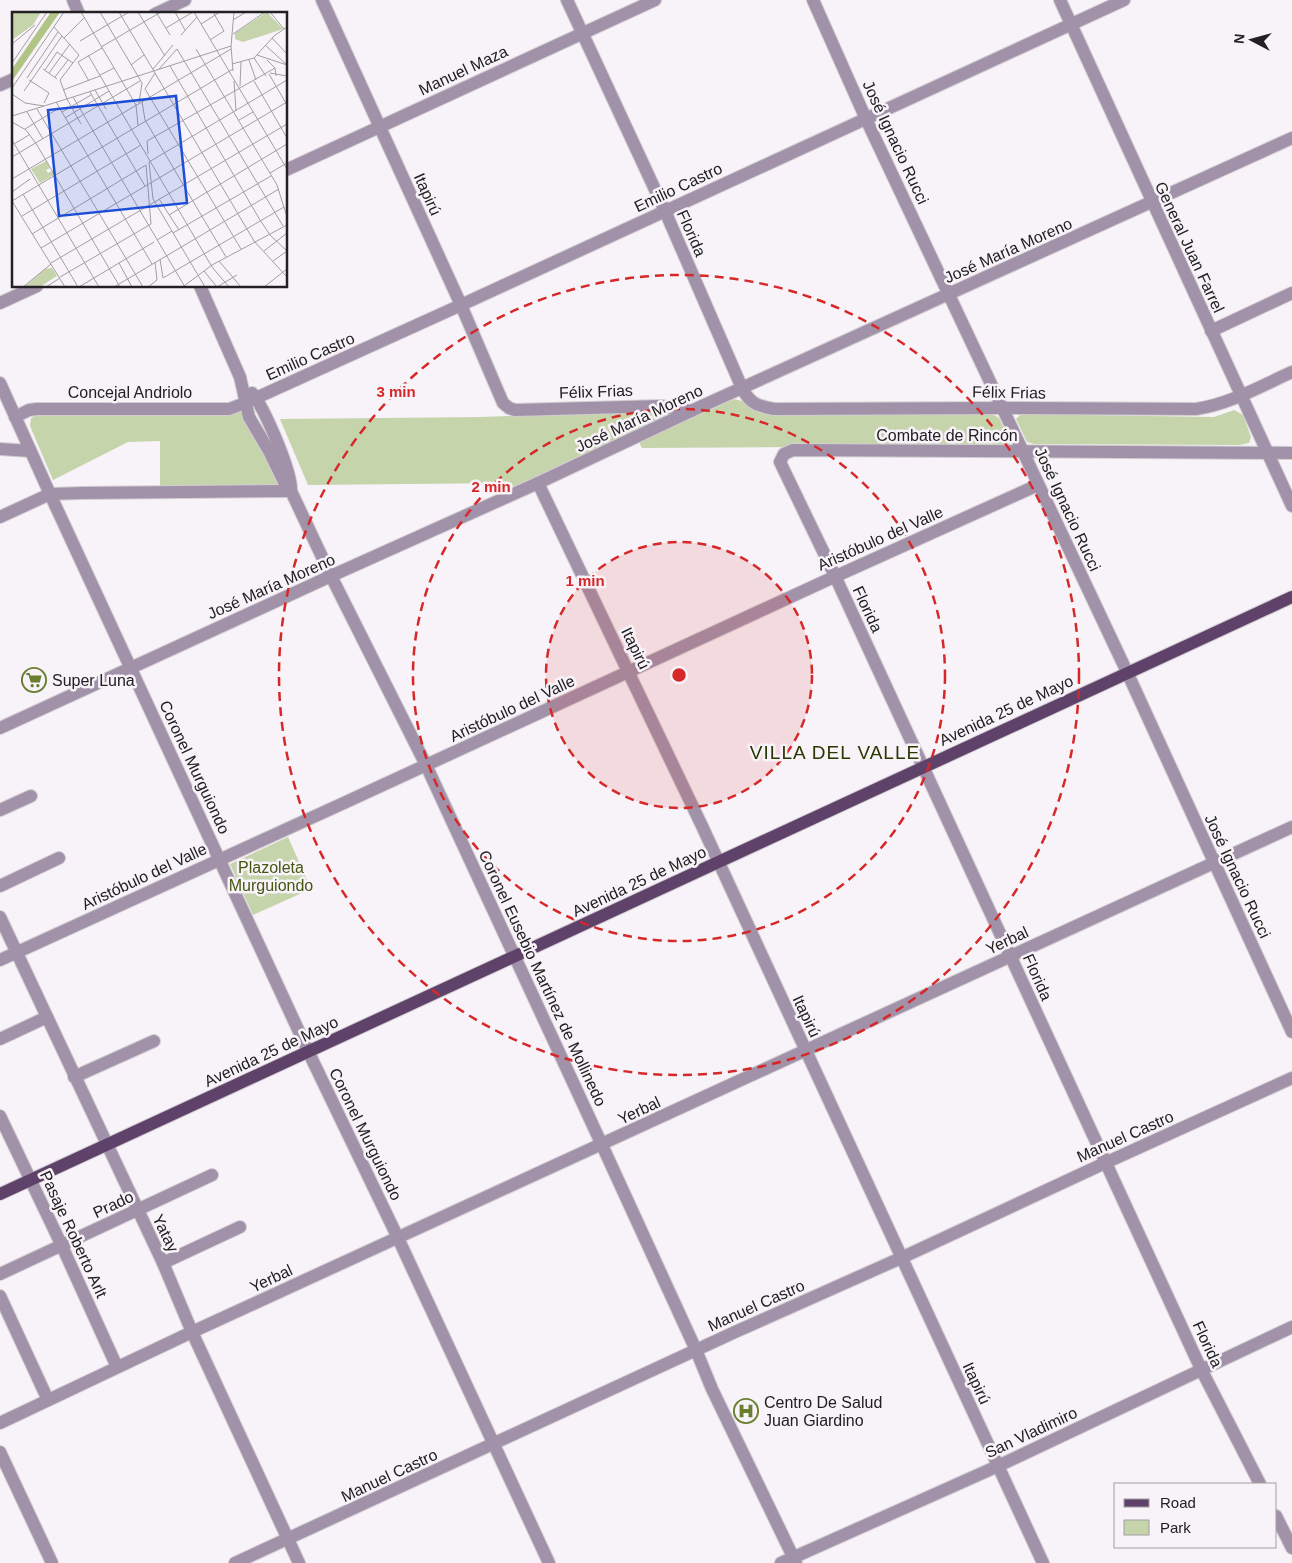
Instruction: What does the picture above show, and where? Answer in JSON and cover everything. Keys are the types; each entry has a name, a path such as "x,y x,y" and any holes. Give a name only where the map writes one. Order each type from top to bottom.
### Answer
{"main road":[{"name":"Avenida 25 de Mayo","path":"0,1194 1292,596"}],"street":[{"path":"73,0 78,12"},
{"path":"159,12 185,0"},
{"name":"Itapirú","path":"322,0 503,403"},
{"name":"Florida","path":"567,0 665,211 742,388 752,403 774,409"},
{"name":"Manuel Maza","path":"288,169 654,0"},
{"name":"José Ignacio Rucci","path":"813,0 866,119 1126,672 1292,1032"},
{"name":"General Juan Farrel","path":"1060,0 1292,506"},
{"name":"Emilio Castro","path":"251,401 1124,0"},
{"path":"0,85 12,80"},
{"name":"José María Moreno","path":"0,728 331,576 538,484 691,411 1292,138"},
{"path":"0,303 33,288"},
{"name":"Coronel Eusebio Martínez de Mollinedo","path":"201,288 251,401 284,459 291,491 331,576 426,765 712,1388 795,1560"},
{"path":"1211,331 1292,293"},
{"path":"1241,396 1292,372"},
{"name":"Coronel Murguiondo","path":"0,383 308,1051 494,1444"},
{"name":"Félix Frias","path":"774,409 1196,409 1208,408 1241,396"},
{"name":"Concejal Andriolo","path":"15,417 28,410 37,408 229,409 251,401"},
{"name":"Félix Frias","path":"503,403 508,408 515,410 661,406 691,411"},
{"path":"0,449 30,451"},
{"name":"Combate de Rincón","path":"784,454 792,450 1292,453"},
{"name":"Florida","path":"784,454 780,462 835,576 1201,1369 1259,1483"},
{"name":"Itapirú","path":"538,484 629,672 1043,1563"},
{"name":"Aristóbulo del Valle","path":"0,960 835,576 1038,485"},
{"path":"0,517 50,494 291,491"},
{"path":"0,810 31,796"},
{"name":"Yerbal","path":"0,1423 192,1332 1292,827"},
{"path":"0,886 59,858"},
{"name":"Yatay","path":"0,917 300,1563"},
{"path":"0,1039 47,1017"},
{"path":"74,1077 154,1041"},
{"name":"Manuel Castro","path":"235,1563 1292,1078"},
{"name":"Pasaje Roberto Arlt","path":"0,1116 117,1367"},
{"name":"Prado","path":"0,1274 212,1175"},
{"path":"162,1263 240,1227"},
{"path":"0,1296 48,1400"},
{"name":"San Vladimiro","path":"781,1563 795,1560 998,1466 1292,1326"},
{"path":"494,1444 549,1563"},
{"path":"0,1452 52,1563"},
{"path":"1277,1518 1292,1548"}],"green space":[{"path":"734,399 754,408 992,414 999,418 1011,443 1007,446 642,448 639,442"},
{"path":"1234,410 1243,415 1251,437 1249,443 1240,445 1034,444 1027,442 1016,419 1021,414 1214,417"},
{"path":"243,411 282,490 160,489 160,441 128,442 53,480 30,426 31,418 42,412"},
{"path":"663,411 666,417 513,488 512,483 308,485 280,419 481,417"},
{"name":"Plazoleta Murguiondo","path":"288,837 311,889 253,915 230,864"}],"place":[{"name":"Super Luna","path":"34,680"},
{"name":"Centro De Salud Juan Giardino","path":"746,1411"}],"district":[{"name":"VILLA DEL VALLE","path":"835,752"}]}
